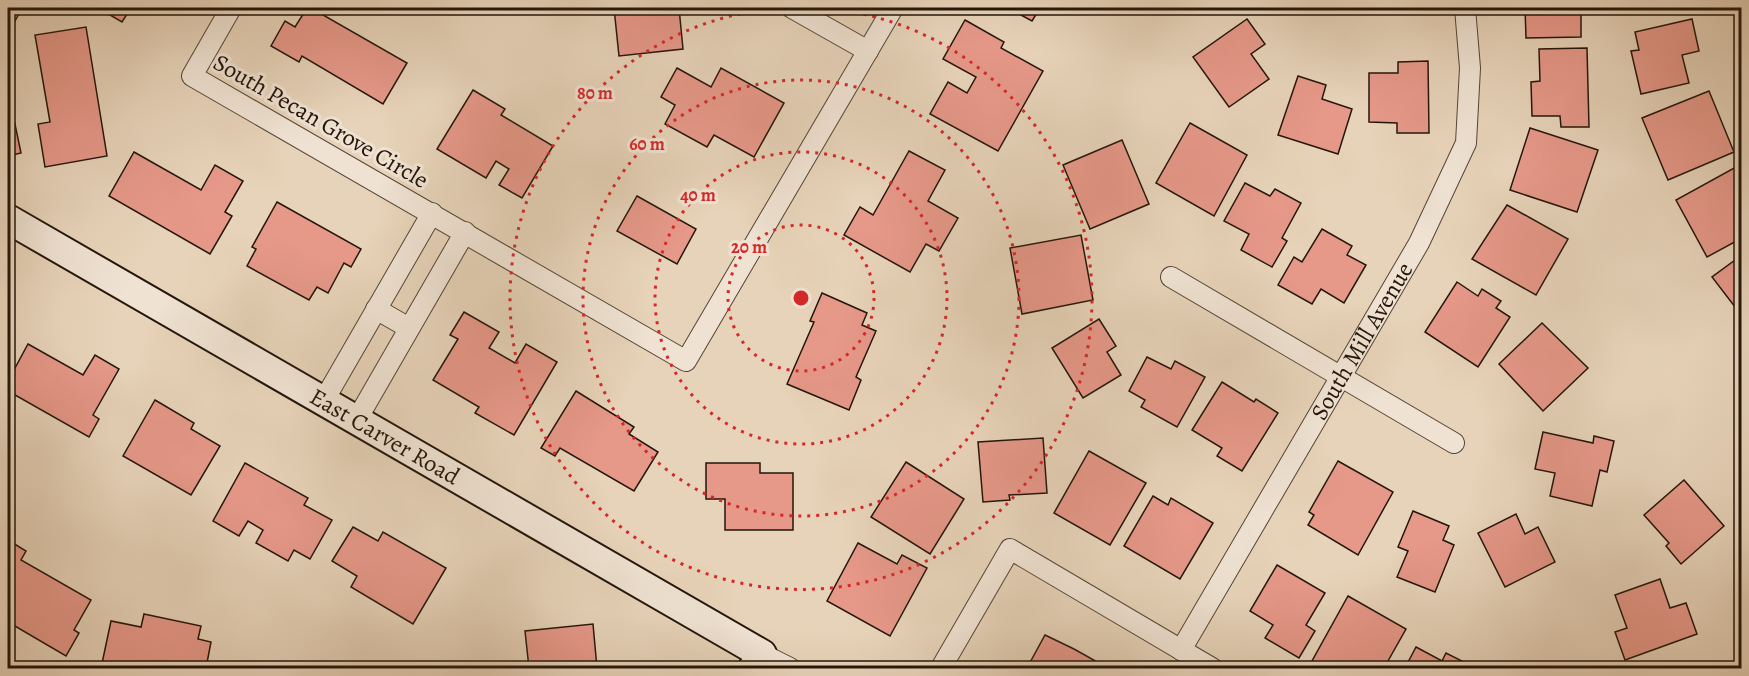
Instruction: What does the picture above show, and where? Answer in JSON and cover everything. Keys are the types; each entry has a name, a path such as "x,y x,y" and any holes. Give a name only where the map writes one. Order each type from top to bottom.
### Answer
{"street":[{"name":"South Pecan Grove Circle","path":"231,8 192,76 686,361 894,8"},
{"path":"792,8 868,51"},
{"name":"South Mill Avenue","path":"1181,650 1419,243 1466,143 1470,68 1465,8"},
{"name":"South Pecan Grove Circle","path":"323,402 432,213"},
{"name":"East Carver Road","path":"8,219 356,421 758,661"},
{"path":"356,421 465,232"},
{"path":"1171,277 1454,443"},
{"path":"376,309 409,328"},
{"path":"941,669 1010,549 1212,669"},
{"path":"758,661 790,669"}],"building":[{"path":"8,8 22,8 8,34"},
{"path":"98,8 131,8 122,22"},
{"path":"307,8 311,8 407,63 383,104 302,56 299,62 271,46 285,21 295,27"},
{"path":"614,8 679,8 683,49 619,56"},
{"path":"1008,8 1040,8 1032,21"},
{"path":"1525,8 1590,8 1590,10 1581,10 1581,37 1526,38"},
{"path":"1247,19 1265,44 1251,54 1269,79 1229,107 1193,57"},
{"path":"1692,19 1699,51 1682,55 1689,83 1641,94 1631,51 1639,50 1635,32"},
{"path":"965,20 1004,42 1001,48 1043,71 998,151 930,114 948,82 967,93 976,77 943,59"},
{"path":"86,27 107,156 45,167 38,124 50,122 35,35"},
{"path":"1587,48 1589,127 1561,127 1560,116 1532,116 1531,82 1540,81 1539,49"},
{"path":"1428,61 1429,133 1397,133 1397,123 1369,122 1369,73 1398,73 1398,62"},
{"path":"677,68 711,87 721,68 784,103 754,157 714,135 707,147 665,124 675,105 661,97"},
{"path":"1298,76 1326,85 1322,99 1352,109 1338,154 1278,135"},
{"path":"473,90 505,109 501,115 553,146 522,198 499,185 509,169 496,161 486,178 437,149"},
{"path":"1709,91 1734,152 1668,180 1642,118"},
{"path":"8,105 11,105 21,153 8,156"},
{"path":"1190,123 1247,155 1214,216 1156,183"},
{"path":"1530,128 1598,150 1577,212 1510,190"},
{"path":"1122,140 1149,204 1090,229 1063,165"},
{"path":"909,151 945,170 928,201 958,218 939,251 926,244 910,272 844,235 860,207 873,215"},
{"path":"134,152 201,190 215,165 243,181 225,212 232,216 210,254 109,196"},
{"path":"1736,167 1742,176 1742,238 1707,257 1676,200"},
{"path":"1245,183 1270,196 1275,189 1301,203 1282,238 1287,241 1272,267 1241,250 1249,234 1224,221"},
{"path":"637,196 696,229 677,264 617,231"},
{"path":"277,202 361,249 351,267 344,263 328,293 317,287 309,300 247,266 256,249 252,247"},
{"path":"1507,205 1568,239 1536,295 1472,259"},
{"path":"1322,229 1352,246 1347,255 1366,265 1344,303 1321,289 1312,304 1278,285 1294,257 1302,262"},
{"path":"1081,235 1093,300 1022,314 1010,248"},
{"path":"1742,255 1742,316 1712,277"},
{"path":"1457,282 1478,296 1482,289 1501,301 1496,308 1510,317 1478,367 1425,332"},
{"path":"822,293 867,313 862,325 876,331 856,377 861,380 849,410 787,384 814,322 810,321"},
{"path":"464,312 499,332 489,348 515,363 526,344 557,362 514,435 475,413 479,407 433,380 458,339 450,335"},
{"path":"1099,319 1116,346 1107,352 1121,375 1083,398 1052,348"},
{"path":"1542,323 1588,368 1543,411 1499,364"},
{"path":"28,344 83,375 95,355 119,369 93,415 99,419 89,437 8,391 8,381"},
{"path":"1147,357 1171,369 1175,361 1205,377 1177,427 1141,407 1145,400 1129,391"},
{"path":"1222,382 1254,402 1256,399 1278,413 1242,471 1217,456 1222,448 1192,430"},
{"path":"576,391 634,427 629,434 658,452 634,491 560,448 555,456 541,448"},
{"path":"155,400 194,423 191,429 220,446 191,495 123,456"},
{"path":"1543,432 1593,443 1594,436 1614,441 1607,472 1600,470 1592,506 1550,496 1555,473 1535,469"},
{"path":"1043,438 1047,493 1009,495 1010,500 983,502 978,442"},
{"path":"1089,451 1146,483 1110,545 1054,513"},
{"path":"1338,461 1393,492 1358,555 1308,525 1314,515 1309,512"},
{"path":"906,462 964,499 930,554 871,517"},
{"path":"245,463 308,498 304,505 332,520 310,559 294,550 288,561 256,543 263,530 248,521 239,536 213,521"},
{"path":"706,463 760,463 760,473 793,473 793,530 725,530 725,499 706,499"},
{"path":"1684,480 1724,526 1681,564 1666,546 1669,543 1644,515"},
{"path":"1153,496 1168,505 1171,498 1213,523 1180,579 1124,546"},
{"path":"1413,511 1449,526 1443,540 1454,545 1435,592 1397,577 1408,551 1398,547"},
{"path":"1516,514 1525,534 1538,527 1555,562 1505,587 1478,533"},
{"path":"353,527 378,541 383,532 446,568 413,624 351,587 357,576 332,561"},
{"path":"8,540 26,551 21,560 91,600 74,630 79,633 66,656 8,622"},
{"path":"858,543 897,564 902,555 927,568 890,636 827,601"},
{"path":"1277,565 1325,593 1306,625 1315,631 1299,658 1265,638 1273,625 1250,611"},
{"path":"1660,579 1670,608 1686,603 1697,634 1625,660 1615,632 1627,628 1615,595"},
{"path":"1348,596 1406,629 1384,668 1326,668 1312,661"},
{"path":"144,614 201,626 198,639 211,642 206,668 101,668 111,621 141,627"},
{"path":"593,624 597,668 529,668 525,631"},
{"path":"1045,635 1074,649 1108,668 1027,668"},
{"path":"1416,647 1442,661 1446,653 1464,662 1461,668 1405,668"}]}
